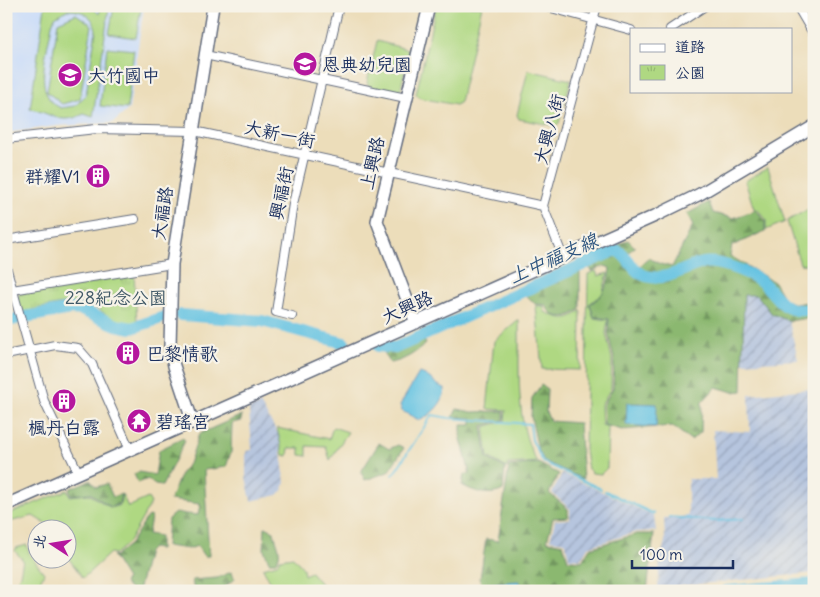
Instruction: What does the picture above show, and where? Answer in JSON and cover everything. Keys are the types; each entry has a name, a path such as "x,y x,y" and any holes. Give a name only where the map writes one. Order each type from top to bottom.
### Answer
{"street":[{"name":"大福路","path":"193,423 174,366 170,346 172,264 213,6"},
{"name":"興福街","path":"292,316 276,312 290,220 339,6"},
{"name":"上興路","path":"416,323 377,221 387,172 429,6"},
{"path":"544,6 630,30"},
{"name":"大興八街","path":"543,206 597,6"},
{"path":"672,28 705,6"},
{"path":"797,6 814,35"},
{"path":"205,55 406,98"},
{"name":"大興路","path":"7,502 193,423 686,201 814,126"},
{"name":"大新一街","path":"6,139 96,129 194,131 543,206"},
{"path":"543,206 563,257"},
{"path":"6,240 135,219"},
{"path":"10,290 172,264"},
{"path":"6,266 10,290 31,350 44,401 78,472"},
{"path":"6,356 55,345 78,348 92,364 130,450"}],"shaded area":[{"name":"大竹國中","path":"6,6 144,6 129,109 113,123 57,126 6,133"},
{"path":"744,295 757,295 772,314 789,321 798,360 743,363"},
{"path":"808,389 814,407 814,573 658,588 660,560 665,541 664,518 688,516 688,479 716,479 713,430 750,432 749,395"},
{"path":"260,404 279,435 285,482 283,490 278,495 251,501 246,477 246,451 252,450 249,409"},
{"path":"562,473 654,516 656,531 636,532 588,547 581,559 569,558 565,542 550,540 555,520 570,519 570,509 552,493"}],"green space":[{"path":"45,6 91,6 99,14 101,6 109,8 93,117 84,114 62,119 30,109","holes":["67,10 86,14 92,20 96,30 86,95 75,106 61,108 52,102 46,93 44,83 45,59 55,17"]},
{"path":"114,6 141,8 136,38 109,34"},
{"path":"436,6 482,6 460,102 456,105 420,98 416,94"},
{"path":"76,14 92,25 80,99 62,104 47,92 58,22"},
{"path":"377,41 410,50 400,91 397,93 370,87 367,83"},
{"path":"107,47 134,50 127,109 100,106"},
{"path":"528,70 571,80 559,123 556,126 519,119 517,115"},
{"path":"768,167 785,222 766,230 766,219 757,209 754,209 745,181"},
{"path":"709,202 713,213 733,218 756,210 765,220 765,231 732,246 730,256 774,282 784,299 795,304 814,301 814,317 789,321 772,314 757,295 744,295 742,391 733,392 716,387 702,402 701,432 691,440 672,426 622,430 604,425 603,405 613,388 614,359 608,333 609,319 594,317 590,304 605,289 610,268 605,266 592,271 590,268 590,258 628,240 635,247 622,257 633,272 649,258 660,264 672,267 693,225 687,214"},
{"path":"814,206 814,235 809,238 814,247 808,250 808,265 800,264 787,221"},
{"path":"580,267 580,309 571,315 556,316 548,310 546,305 535,304 524,293"},
{"path":"596,271 598,276 608,273 602,295 589,304 594,318 608,320 606,333 612,359 611,388 601,405 602,425 608,427 607,468 601,474 592,473 588,469 585,451 588,274"},
{"name":"228紀念公園","path":"134,274 137,322 120,322 91,304 84,302 22,312 17,299 20,292"},
{"path":"536,306 544,306 545,312 564,318 568,318 581,310 580,370 542,369"},
{"path":"519,320 521,412 530,447 537,462 508,464 507,468 488,457 484,427 505,421 506,410 487,409 494,341"},
{"path":"421,334 426,344 409,356 390,363 383,350"},
{"path":"541,385 547,389 546,412 550,421 579,423 583,479 544,461 538,449 531,417 532,398"},
{"path":"457,409 472,412 504,411 504,420 482,426 487,458 505,468 503,490 493,493 482,493 462,485 464,475 470,474 461,439 461,425 472,425 472,418 453,417"},
{"path":"242,415 241,421 232,423 231,452 226,467 204,470 209,556 204,556 197,546 189,549 166,546 168,519 175,513 198,515 200,504 170,500 182,471 189,464 199,434"},
{"path":"333,427 348,432 330,460 326,447 307,446 307,456 300,455 300,448 289,448 288,456 283,455 277,428 329,439"},
{"path":"183,438 185,441 162,486 155,485 148,479 138,483 134,474 139,472 155,475 159,450"},
{"path":"379,443 389,449 398,445 404,448 388,472 365,480 361,472"},
{"path":"538,463 559,474 549,493 568,509 568,517 553,518 547,541 563,544 568,560 582,561 590,548 637,534 654,534 647,591 482,591 480,579 486,539 498,541 509,466"},
{"path":"90,480 96,487 107,484 113,497 121,494 119,504 111,507 90,493 71,495 69,489"},
{"path":"67,490 70,496 89,494 111,508 120,505 122,494 128,507 148,498 151,503 129,542 115,554 110,553 83,578 77,570 78,520 39,520 33,516 9,522 6,515"},
{"path":"148,516 151,517 148,534 160,536 160,549 152,548 148,552 138,591 131,591 124,583 127,579 112,555 115,556 130,544"},
{"path":"265,527 274,531 279,551 276,562 269,562 264,550"},
{"path":"27,545 28,570 42,570 44,573 35,591 12,591 20,575 23,560 15,551 16,548"},
{"path":"293,557 303,568 304,575 311,572 327,591 275,591 263,568 277,564 280,559"},
{"path":"231,572 235,579 219,591 194,591 192,580 217,578"}],"water":[{"path":"419,373 426,375 445,388 443,398 436,408 419,420 402,411 400,405"},
{"path":"627,403 657,404 656,427 626,425"},
{"path":"519,581 520,591 488,591 487,584"}],"waterway":[{"path":"167,6 192,10 203,6"},
{"name":"上中福支線","path":"378,346 395,348 616,250 635,269 644,275 665,277 703,263 721,264 740,270 760,280 778,300 792,309 814,308"},
{"path":"25,317 71,309 81,310 116,325 132,328 164,317"},
{"name":"上中福支線","path":"181,315 262,321 344,343"},
{"path":"6,321 16,319"},
{"path":"393,475 432,415 530,424 532,440 543,462 601,489"},
{"path":"605,491 654,514"},
{"path":"669,517 715,521 743,519"},
{"path":"726,591 814,584"}],"place":[{"name":"恩典幼兒園","path":"305,64"},
{"name":"大竹國中","path":"70,75"},
{"name":"群耀V1","path":"98,176"},
{"name":"巴黎情歌","path":"128,353"},
{"name":"楓丹白露","path":"64,401"},
{"name":"碧瑤宮","path":"139,421"}]}
